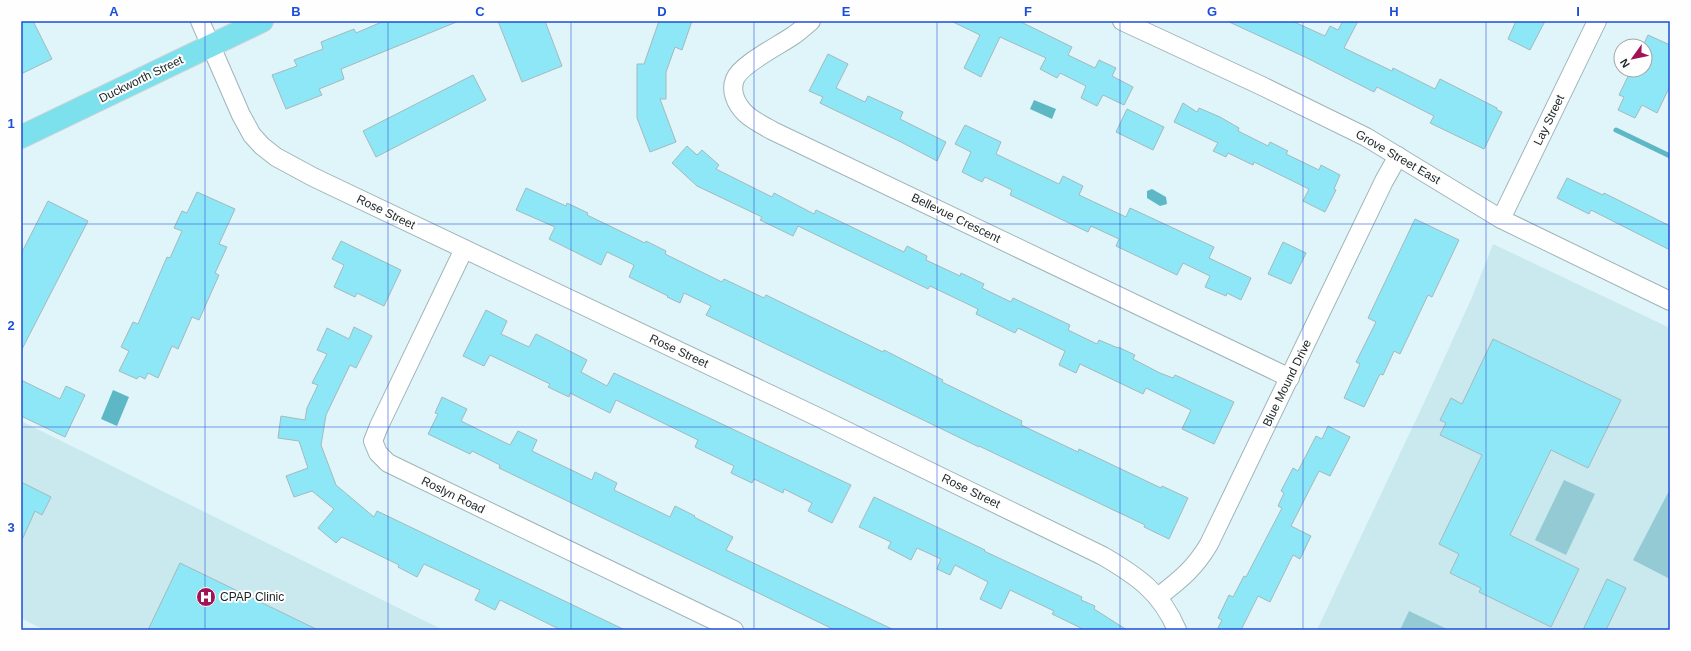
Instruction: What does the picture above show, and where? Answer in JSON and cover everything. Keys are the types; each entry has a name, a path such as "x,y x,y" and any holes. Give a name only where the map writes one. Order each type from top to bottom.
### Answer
{"main road":[{"name":"Duckworth Street","path":"21,137 262,21"}],"street":[{"name":"Rose Street","path":"200,21 246,125 262,146 289,165 822,418 1103,556 1140,580 1158,597 1165,606 1177,630"},
{"name":"Bellevue Crescent","path":"811,21 796,34 755,59 735,78 733,89 736,102 745,113 773,131 1290,378"},
{"name":"Grove Street East","path":"1122,21 1262,86 1366,138 1501,219 1670,301"},
{"name":"Lay Street","path":"1501,219 1596,21"},
{"name":"Blue Mound Drive","path":"1158,597 1183,578 1201,559 1290,378 1384,181 1398,156"},
{"name":"Roslyn Road","path":"464,249 372,441 378,453 388,463 734,630"}],"shaded area":[{"path":"1034,100 1056,109 1052,119 1030,109"},
{"path":"1152,189 1166,197 1167,204 1160,206 1147,198 1147,191"},
{"path":"1493,244 1670,328 1670,630 1317,630 1429,392 1473,295"},
{"path":"113,390 129,397 117,426 101,419"},
{"path":"21,421 443,630 44,630 21,618"},
{"path":"1564,480 1595,494 1566,555 1535,540"},
{"path":"1670,489 1670,579 1633,560"},
{"path":"1409,611 1449,630 1400,630"}],"building":[{"path":"21,21 33,21 52,59 21,74"},
{"path":"384,21 459,21 341,69 344,79 319,89 322,95 286,109 272,75 297,66 294,60 323,49 321,42 354,29 356,33"},
{"path":"498,21 545,21 562,66 522,82"},
{"path":"659,21 692,21 682,50 675,47 666,72 666,99 660,99 676,142 650,152 637,118 637,64 644,64"},
{"path":"951,21 1019,21 1072,47 1068,55 1095,68 1099,60 1116,68 1112,76 1133,87 1124,105 1103,95 1097,106 1081,98 1086,86 1060,73 1057,78 1040,69 1046,58 1000,37 981,77 964,68 980,35"},
{"path":"1227,21 1292,21 1325,36 1330,26 1338,30 1343,21 1358,21 1344,48 1392,71 1393,68 1435,89 1440,79 1502,112 1484,149 1430,123 1434,116 1377,87 1374,92 1305,57"},
{"path":"1516,21 1545,21 1530,50 1508,39"},
{"path":"1648,35 1670,45 1670,86 1657,113 1642,105 1635,118 1618,110 1624,97 1619,95 1627,78 1653,78 1653,38 1647,38"},
{"path":"828,54 848,64 836,88 865,102 868,96 903,112 900,119 946,142 937,161 820,103 823,97 809,91"},
{"path":"473,75 486,100 376,157 363,131"},
{"path":"1183,103 1197,112 1199,108 1220,117 1239,128 1238,131 1268,146 1270,142 1288,151 1286,154 1319,170 1321,165 1340,175 1334,189 1336,190 1325,212 1303,201 1309,189 1254,162 1253,165 1228,153 1226,157 1213,151 1218,143 1174,122"},
{"path":"1127,109 1164,127 1153,150 1116,132"},
{"path":"965,125 1001,142 996,154 1059,184 1063,176 1083,186 1079,195 1126,217 1130,208 1214,247 1209,258 1251,278 1241,300 1227,293 1226,296 1205,287 1210,276 1183,263 1177,275 1116,246 1119,239 1091,226 1088,232 1010,195 1012,190 985,177 982,182 962,172 971,152 955,144"},
{"path":"687,146 697,155 702,150 719,165 716,169 772,197 774,193 814,214 816,210 904,252 907,246 927,256 926,260 960,276 961,273 984,284 982,288 1011,302 1013,298 1070,325 1068,330 1097,344 1099,340 1118,347 1135,355 1133,359 1160,373 1173,378 1175,375 1234,402 1214,444 1182,429 1191,410 1146,388 1143,394 1080,364 1076,373 1059,365 1065,351 1018,328 1015,333 976,314 978,309 930,286 928,289 798,226 793,236 760,220 762,217 697,186 672,163"},
{"path":"1567,178 1603,195 1604,193 1670,226 1670,250 1591,210 1589,214 1557,198"},
{"path":"526,188 566,206 567,203 588,213 587,215 645,243 646,241 666,251 665,254 722,282 724,279 764,298 766,295 883,352 884,350 943,380 942,382 1022,421 1021,425 1078,452 1079,449 1161,488 1162,486 1188,498 1169,539 1144,527 1145,525 979,447 706,315 711,306 684,293 680,303 667,297 668,296 629,277 634,265 607,252 601,265 549,239 555,227 516,210"},
{"path":"197,192 235,209 219,244 227,247 215,273 219,275 199,320 192,317 178,349 172,346 158,378 148,373 145,379 139,376 137,379 119,371 129,351 121,347 133,322 138,324 167,257 170,258 182,231 174,228 182,211 187,213"},
{"path":"48,201 88,221 21,351 21,254"},
{"path":"1415,219 1459,240 1432,297 1428,295 1400,354 1394,351 1383,375 1380,374 1364,407 1344,398 1360,364 1356,362 1376,322 1368,318"},
{"path":"341,241 401,270 384,306 357,293 355,297 334,287 344,265 332,259"},
{"path":"1283,242 1306,253 1291,284 1268,274"},
{"path":"486,310 507,321 501,334 529,347 536,334 587,360 581,372 607,386 614,373 851,485 832,523 808,511 812,503 784,489 783,493 754,479 752,483 731,473 734,466 695,447 698,440 616,400 610,413 570,393 569,397 548,387 550,384 490,355 484,366 463,356"},
{"path":"354,327 372,336 356,368 350,365 326,415 321,445 336,485 374,517 377,511 625,630 561,630 500,600 495,610 475,600 480,590 424,564 417,577 398,567 399,565 342,537 336,543 318,528 334,509 312,491 294,497 286,476 308,468 299,441 278,438 281,416 305,420 307,408 318,385 312,383 327,354 317,350 327,328 349,339"},
{"path":"1493,339 1621,400 1588,468 1551,450 1510,535 1579,569 1551,627 1479,592 1481,588 1450,573 1459,554 1439,544 1482,455 1440,435 1446,423 1440,420 1451,398 1462,404"},
{"path":"21,380 60,399 66,386 85,395 65,437 21,416"},
{"path":"442,397 467,409 461,421 510,445 518,431 537,440 532,451 592,480 595,472 617,483 614,490 670,517 675,506 733,537 726,550 894,630 835,630 499,468 500,465 472,451 470,454 428,434 438,414 435,413"},
{"path":"1328,426 1350,437 1330,476 1319,471 1291,526 1311,536 1300,559 1293,555 1270,602 1258,596 1241,630 1217,630 1222,620 1218,618 1229,595 1233,597 1244,576 1246,577 1282,508 1278,506 1284,493 1281,491 1293,468 1298,471 1316,436 1322,439"},
{"path":"21,482 51,497 42,515 35,511 21,542"},
{"path":"874,497 1082,597 1081,600 1095,606 1094,609 1127,630 1085,630 1052,614 1054,611 1010,590 1001,609 980,599 988,582 955,565 950,575 937,569 941,559 917,548 911,560 888,548 891,542 859,527"},
{"name":"CPAP Clinic","path":"180,563 318,630 148,630"},
{"path":"1607,579 1626,588 1606,630 1583,630"}],"waterway":[{"path":"1616,130 1670,156"}],"place":[{"name":"CPAP Clinic","path":"206,597"}]}
